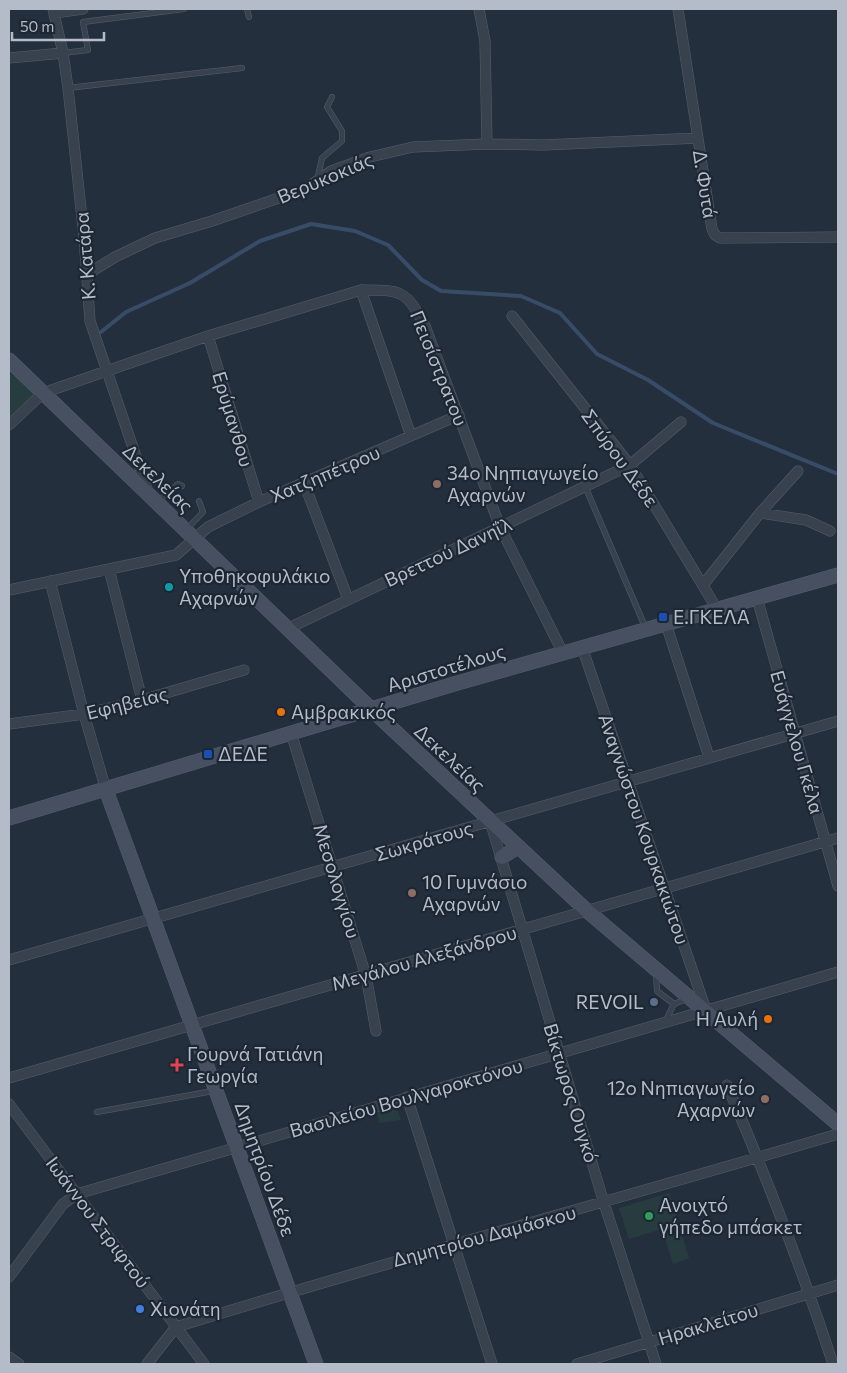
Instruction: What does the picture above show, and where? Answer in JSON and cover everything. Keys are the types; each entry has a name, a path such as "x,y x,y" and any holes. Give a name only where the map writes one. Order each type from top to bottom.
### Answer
{"main road":[{"name":"Δεκελείας","path":"9,360 370,709 518,848 656,971 706,1010 838,1124"},
{"name":"Αριστοτέλους","path":"9,818 106,790 291,732 838,574"},
{"name":"Δημητρίου Δέδε","path":"106,790 316,1364"},
{"path":"502,858 518,848"}],"street":[{"path":"54,11 83,9"},
{"path":"479,9 485,41 487,144"},
{"name":"Δ. Φυτά","path":"678,9 712,229 715,236 720,238 757,239 838,237"},
{"name":"Κ. Κατάρα","path":"54,11 64,53 84,237 90,321 153,499"},
{"path":"9,58 64,53"},
{"name":"Βερυκοκιάς","path":"86,275 115,257 155,238 212,221 305,189 331,171 370,157 413,147 487,144 544,145 698,138"},
{"path":"361,290 411,436"},
{"name":"Πεισίστρατου","path":"43,393 208,336 361,290 401,293 411,300 425,326 500,527 563,653"},
{"name":"Σπύρου Δέδε","path":"512,316 630,464 717,609"},
{"name":"Ερύμανθου","path":"208,336 259,502"},
{"path":"9,425 43,393"},
{"name":"Χατζηπέτρου","path":"9,590 176,555 190,535 259,502 459,415"},
{"name":"Βρεττού Δανηΐλ","path":"287,629 630,464 680,422"},
{"path":"703,585 760,513 798,471"},
{"path":"304,483 348,599"},
{"path":"760,513 806,520 830,531"},
{"path":"109,569 142,700"},
{"path":"50,581 84,714 106,790"},
{"name":"Ευάγγελου Γκέλα","path":"757,598 838,886"},
{"path":"666,624 709,757"},
{"name":"Αναγνώστου Κουρκακιώτου","path":"582,647 706,1010"},
{"name":"Εφηβείας","path":"9,724 84,714 142,700 244,670"},
{"name":"Σωκράτους","path":"9,960 838,721"},
{"name":"Μεσολογγίου","path":"291,732 366,976 376,1031"},
{"name":"Βίκτωρος Ουγκό","path":"490,821 604,1203 656,1364"},
{"name":"Μεγάλου Αλεξάνδρου","path":"9,1078 192,1024 366,976 585,909 838,838"},
{"name":"Βασιλείου Βουλγαροκτόνου","path":"9,1277 63,1204 77,1194 838,972"},
{"path":"727,1085 758,1158 810,1293 833,1364"},
{"path":"407,1097 452,1244 492,1364"},
{"name":"Ιωάννου Στριφτού","path":"9,1104 204,1364"},
{"name":"Δημητρίου Δαμάσκου","path":"176,1326 452,1244 604,1203 838,1134"},
{"name":"Ηρακλείτου","path":"577,1364 838,1285"},
{"path":"147,1364 176,1326"},
{"path":"9,1357 19,1364"}],"lane":[{"path":"64,53 88,50 83,22 184,9"},
{"path":"247,9 249,17"},
{"path":"68,88 242,68"},
{"path":"317,181 322,158 342,141 342,131 327,106 332,97"},
{"path":"153,499 171,487 178,484 182,486"},
{"path":"585,486 646,629"},
{"path":"190,535 203,512 199,501"},
{"path":"656,971 657,991 674,1004"},
{"path":"664,1022 674,1004 690,998"},
{"path":"97,1112 216,1090"}],"green space":[{"path":"9,373 15,376 34,395 9,417"},
{"path":"396,1105 401,1120 379,1123 377,1112"},
{"name":"Ανοιχτό γήπεδο μπάσκετ","path":"669,1193 689,1258 673,1264 662,1229 629,1239 619,1208"}],"waterway":[{"path":"101,332 126,312 190,283 260,241 311,224 355,231 388,245 422,280 441,291 521,296 560,313 597,354 648,380 713,423 838,474"}],"place":[{"name":"34o Νηπιαγωγείο Αχαρνών","path":"437,484"},
{"name":"Υποθηκοφυλάκιο Αχαρνών","path":"169,587"},
{"name":"Ε.ΓΚΕΛΑ","path":"663,617"},
{"name":"Αμβρακικός","path":"281,712"},
{"name":"ΔΕΔΕ","path":"208,754"},
{"name":"10 Γυμνάσιο Αχαρνών","path":"412,893"},
{"name":"REVOIL","path":"654,1002"},
{"name":"Η Αυλή","path":"768,1019"},
{"name":"Γουρνά Τατιάνη Γεωργία","path":"177,1065"},
{"name":"12ο Νηπιαγωγείο Αχαρνών","path":"765,1099"},
{"name":"Ανοιχτό γήπεδο μπάσκετ","path":"649,1216"},
{"name":"Χιονάτη","path":"140,1309"}]}
